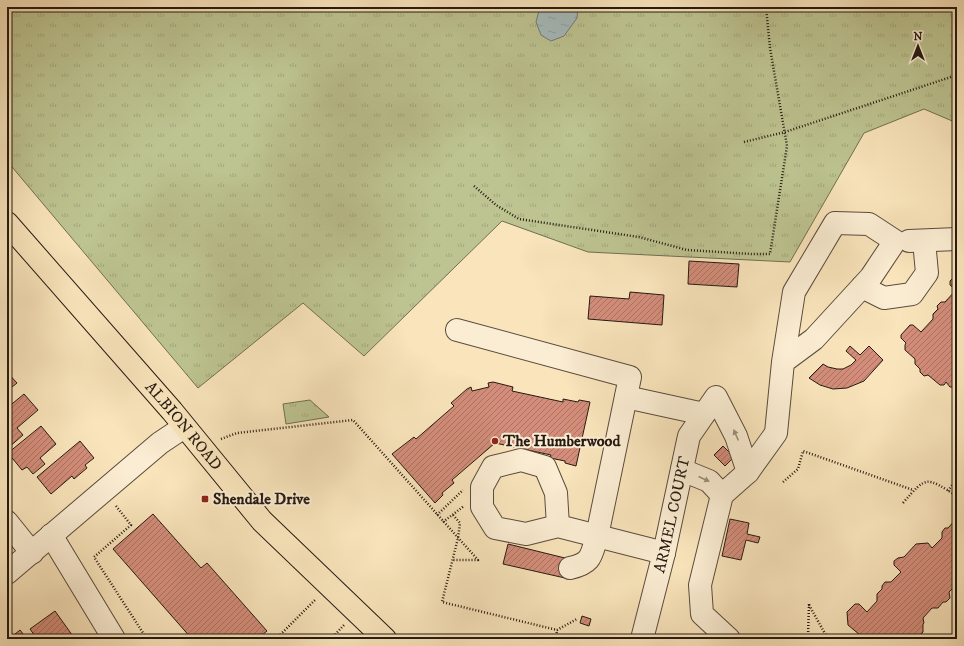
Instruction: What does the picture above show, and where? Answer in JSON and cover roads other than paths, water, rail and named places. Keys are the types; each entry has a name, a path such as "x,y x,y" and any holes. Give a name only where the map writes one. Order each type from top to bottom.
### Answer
{"main road":[{"name":"ALBION ROAD","path":"7,223 172,411 262,521 385,639"}],"street":[{"path":"729,639 702,614 700,585 722,495 748,472 776,433 783,362 794,292 835,223 869,224 896,241 957,239"},
{"path":"783,362 814,339 871,277 896,241"},
{"path":"862,287 884,298 912,294 927,273 924,241"},
{"path":"457,330 630,377 597,536 590,558 581,565 570,568"},
{"path":"626,397 710,406 736,436 748,472"},
{"name":"ARMEL COURT","path":"642,639 664,553 689,436 710,406"},
{"path":"7,574 160,443 184,427"},
{"path":"682,470 709,480 722,495"},
{"path":"7,522 32,553"},
{"path":"558,526 664,553"},
{"path":"52,535 114,639"}],"water":[{"path":"540,7 578,7 577,18 564,36 551,41 541,35 536,22"}],"place":[{"name":"The Humberwood","path":"495,441"},
{"name":"Shendale Drive","path":"205,499"}]}
